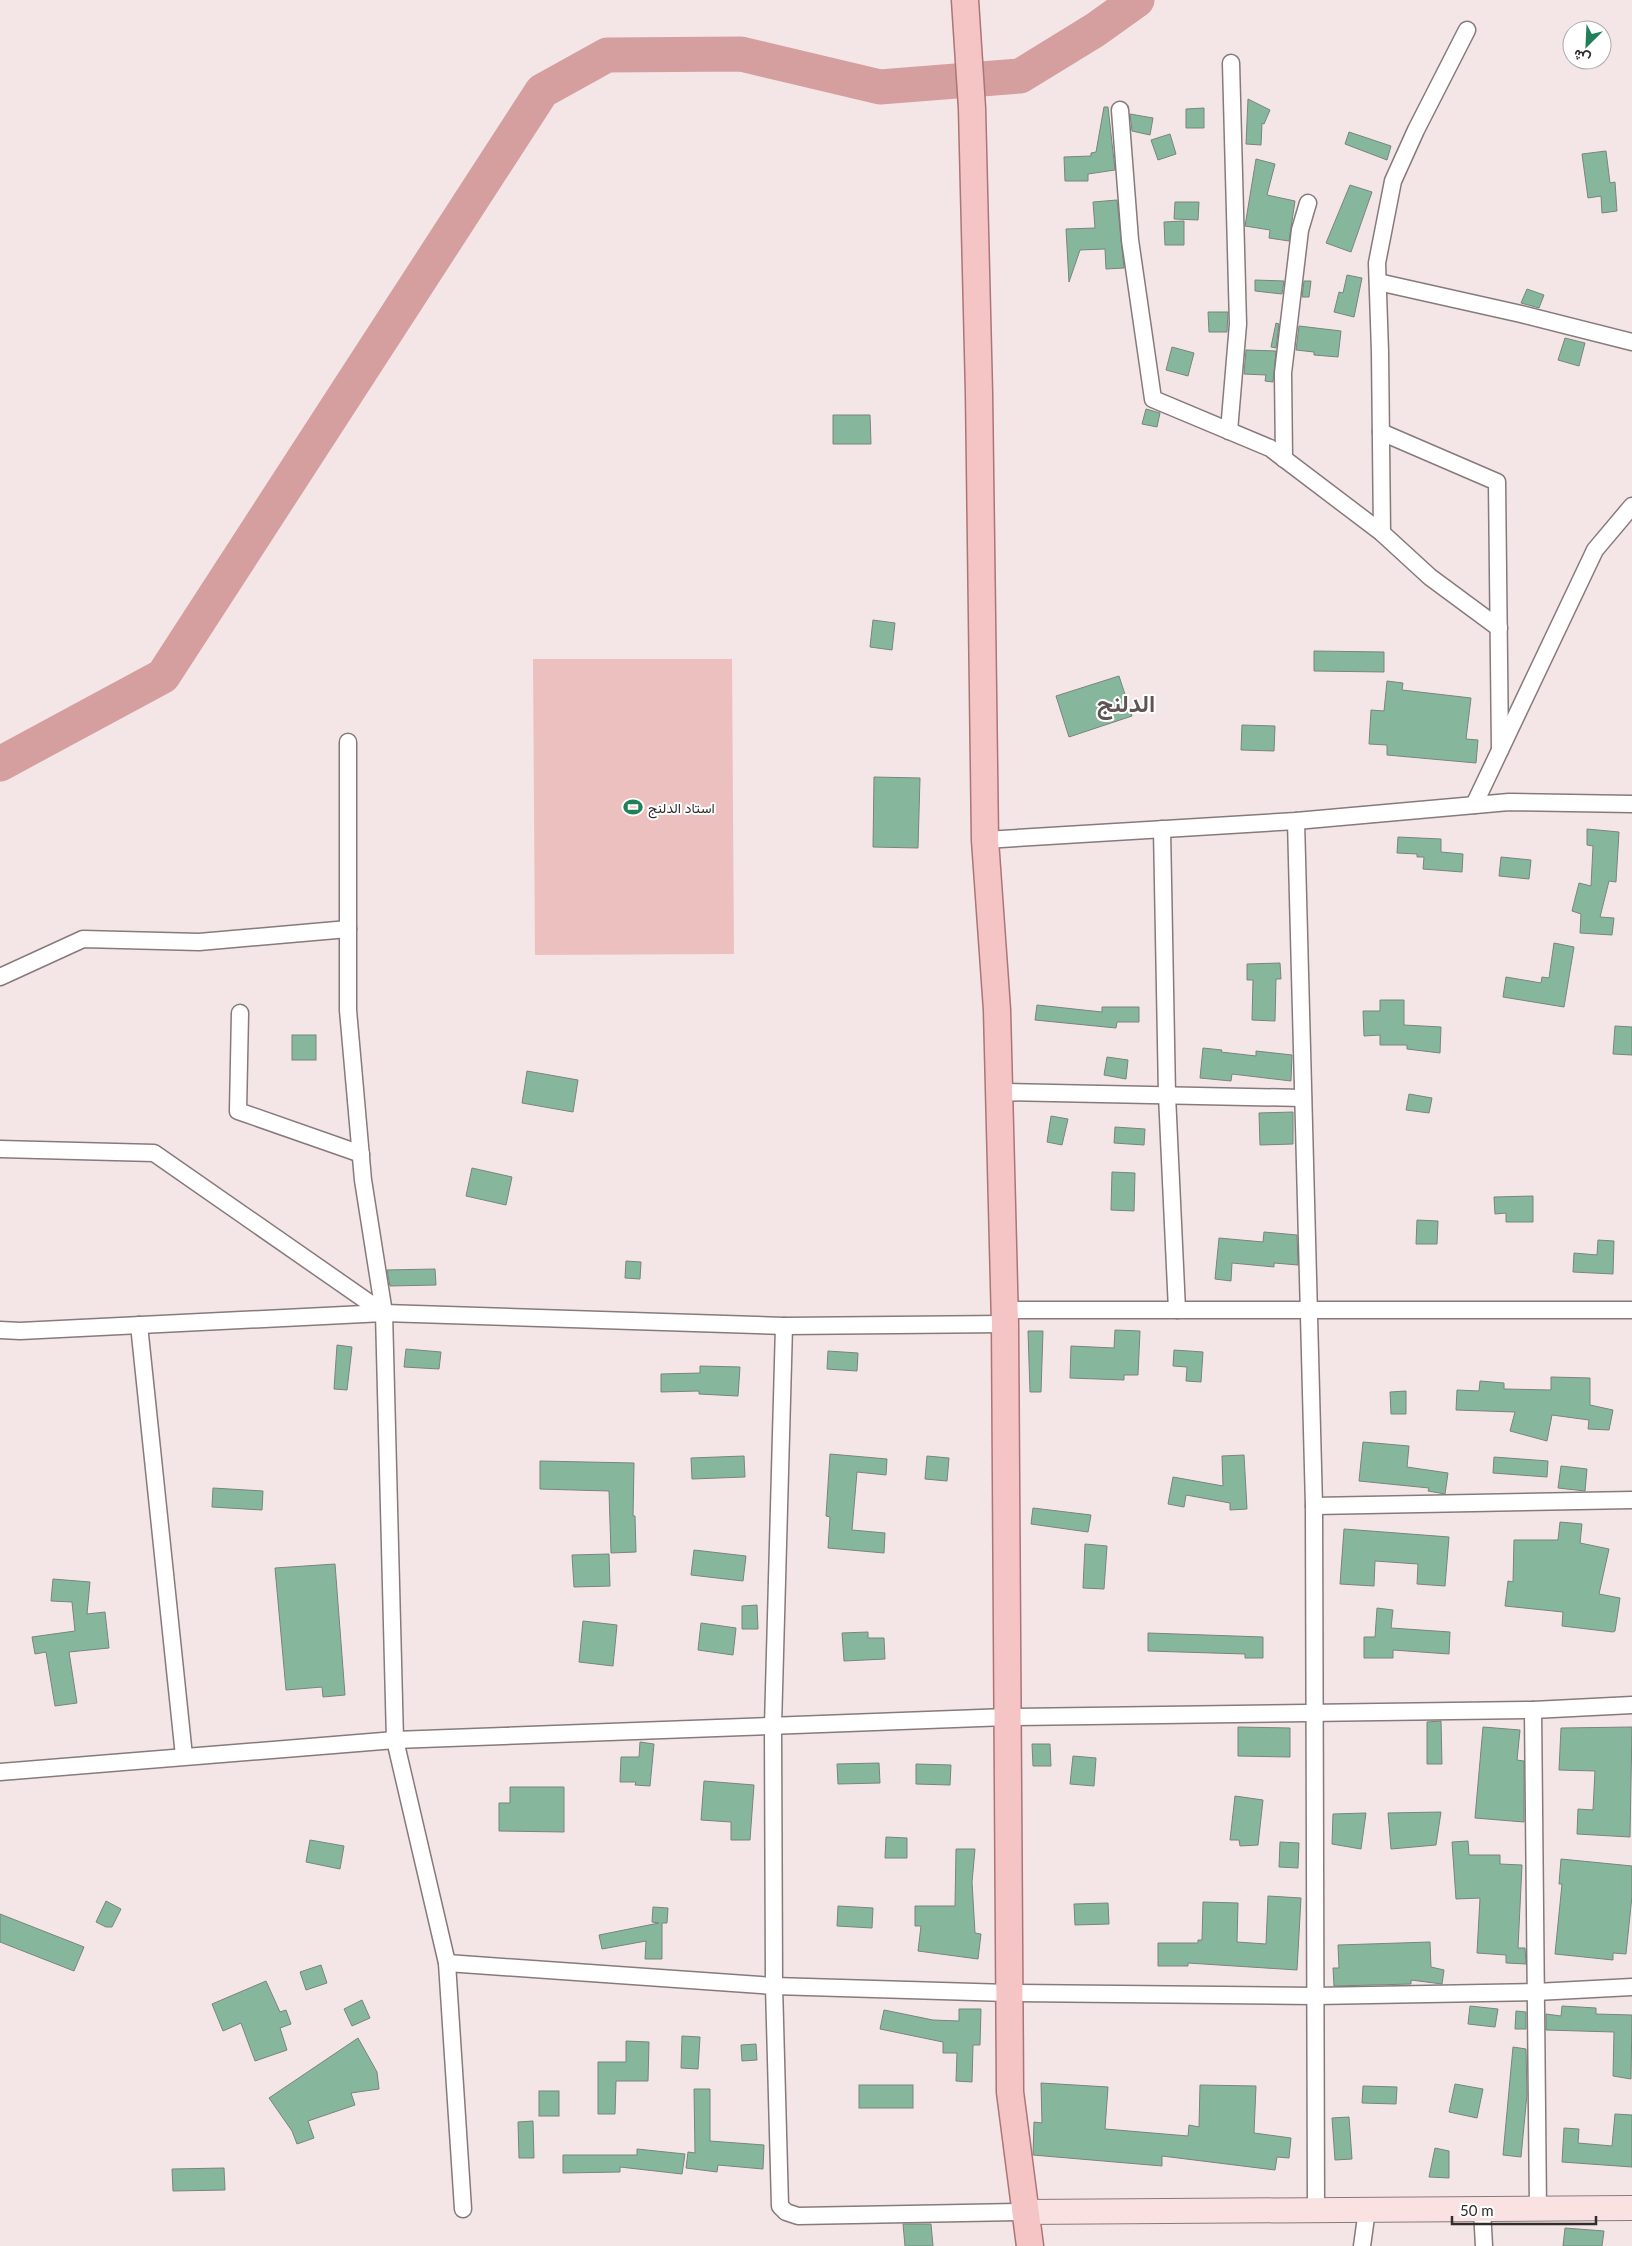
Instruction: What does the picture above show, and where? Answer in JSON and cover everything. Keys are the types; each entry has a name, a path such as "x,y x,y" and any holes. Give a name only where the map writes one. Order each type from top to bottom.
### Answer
{"main road":[{"path":"965,4 972,108 979,393 985,840 997,1010 1005,1317 1010,2092 1024,2212 1030,2246"},
{"path":"1024,2212 1632,2208"}],"street":[{"path":"1382,533 1377,263 1393,181 1416,130 1467,30"},
{"path":"1229,431 1238,324 1231,62"},
{"path":"1120,110 1130,240 1153,399 1270,448 1382,533 1430,577 1499,628"},
{"path":"1284,459 1284,373 1300,230 1308,203"},
{"path":"1378,282 1521,314 1632,342"},
{"path":"1381,432 1497,482 1500,750"},
{"path":"1474,806 1595,550 1632,506"},
{"path":"348,742 348,1010 363,1180 384,1313 394,1740 447,1964 463,2208"},
{"path":"985,840 1296,821 1509,802 1632,804"},
{"path":"1296,821 1314,1506 1316,2210"},
{"path":"1162,829 1167,1095 1178,1310"},
{"path":"0,977 83,939 199,942 348,929"},
{"path":"240,1013 238,1111 361,1154"},
{"path":"999,1092 1303,1098"},
{"path":"0,1149 154,1153 384,1313"},
{"path":"0,1330 384,1313 784,1326 1178,1310 1632,1310"},
{"path":"139,1325 184,1756"},
{"path":"784,1326 773,1726 774,1986 780,2206 786,2212 798,2216 1024,2212"},
{"path":"1314,1506 1632,1500"},
{"path":"0,1772 394,1740 1007,1717 1533,1710 1632,1706"},
{"path":"1533,1710 1538,2210"},
{"path":"447,1964 774,1986 1008,1993 1315,1996 1536,1992 1632,1987"},
{"path":"1362,2246 1367,2210"},
{"path":"1482,2210 1484,2246"}],"shaded area":[{"name":"استاد الدلنج","path":"533,659 732,659 734,954 535,955"}],"building":[{"path":"1248,99 1270,110 1264,124 1262,123 1261,145 1246,144"},
{"path":"1104,107 1108,107 1115,170 1088,174 1088,181 1065,181 1064,157 1091,156 1091,153 1096,152"},
{"path":"1204,108 1204,128 1186,128 1186,109"},
{"path":"1130,114 1153,118 1150,135 1132,131"},
{"path":"1349,132 1391,146 1387,160 1345,144"},
{"path":"1170,134 1176,154 1158,160 1151,140"},
{"path":"1606,151 1610,183 1615,182 1617,211 1602,213 1601,196 1588,198 1582,154"},
{"path":"1256,159 1275,164 1267,195 1295,201 1289,241 1269,238 1270,230 1245,226"},
{"path":"1350,185 1372,192 1351,252 1326,243"},
{"path":"1117,200 1124,268 1106,269 1105,249 1080,250 1069,282 1066,229 1095,228 1093,202"},
{"path":"1175,202 1199,202 1198,220 1174,219"},
{"path":"1184,221 1184,245 1165,245 1164,222"},
{"path":"1347,275 1362,278 1354,317 1334,312 1339,292 1343,293"},
{"path":"1255,280 1284,281 1282,294 1255,291"},
{"path":"1304,281 1311,281 1309,297 1302,297"},
{"path":"1527,289 1544,295 1539,308 1521,303"},
{"path":"1208,312 1228,312 1227,332 1209,332"},
{"path":"1276,323 1279,324 1276,348 1271,347"},
{"path":"1299,326 1341,331 1338,357 1314,355 1314,352 1296,350"},
{"path":"1565,338 1585,343 1579,366 1558,360"},
{"path":"1172,347 1194,353 1188,376 1166,370"},
{"path":"1246,350 1276,351 1273,382 1265,381 1266,375 1244,374"},
{"path":"1146,409 1160,413 1157,427 1142,424"},
{"path":"833,415 870,415 871,444 833,444"},
{"path":"873,620 895,623 892,650 870,647"},
{"path":"1314,651 1384,652 1384,672 1314,671"},
{"path":"1119,676 1132,716 1069,737 1056,696"},
{"path":"1387,681 1403,683 1402,690 1471,698 1466,739 1478,740 1476,763 1387,755 1387,745 1369,744 1371,710 1384,711"},
{"path":"1242,725 1275,726 1274,751 1241,750"},
{"path":"874,777 920,778 918,848 873,847"},
{"path":"1587,829 1619,832 1616,882 1609,881 1600,917 1614,918 1612,935 1580,933 1581,914 1572,911 1579,883 1591,886 1593,846 1587,845"},
{"path":"1398,837 1441,839 1441,852 1463,854 1462,872 1423,869 1424,857 1417,857 1417,854 1397,853"},
{"path":"1501,857 1531,860 1529,879 1499,876"},
{"path":"1554,943 1574,947 1564,1007 1503,997 1506,977 1541,983 1542,977 1549,978"},
{"path":"1280,963 1281,979 1276,979 1275,1021 1252,1020 1253,980 1247,980 1247,964"},
{"path":"1380,1000 1404,1000 1404,1025 1441,1027 1440,1053 1407,1049 1407,1045 1380,1045 1380,1035 1364,1036 1363,1011 1380,1011"},
{"path":"1037,1005 1102,1012 1102,1007 1139,1007 1139,1022 1117,1022 1116,1028 1035,1020"},
{"path":"1615,1026 1632,1027 1632,1055 1613,1054"},
{"path":"292,1035 316,1035 316,1060 292,1060"},
{"path":"1203,1048 1256,1056 1256,1051 1292,1055 1291,1081 1232,1074 1231,1081 1200,1078"},
{"path":"1107,1057 1128,1060 1126,1079 1104,1075"},
{"path":"527,1071 578,1080 573,1112 522,1103"},
{"path":"1409,1094 1432,1098 1429,1113 1406,1110"},
{"path":"1293,1112 1293,1144 1260,1145 1259,1113"},
{"path":"1051,1116 1068,1119 1062,1145 1047,1142"},
{"path":"1115,1127 1145,1129 1144,1145 1114,1143"},
{"path":"472,1168 512,1177 506,1205 466,1196"},
{"path":"1112,1172 1135,1173 1134,1211 1111,1210"},
{"path":"1533,1196 1533,1222 1506,1222 1506,1213 1495,1214 1494,1197"},
{"path":"1417,1220 1438,1221 1437,1244 1416,1244"},
{"path":"1264,1232 1297,1235 1298,1265 1274,1263 1274,1267 1232,1263 1231,1281 1215,1279 1219,1238 1263,1242"},
{"path":"1598,1240 1614,1241 1613,1274 1573,1272 1574,1253 1597,1255"},
{"path":"626,1261 641,1262 640,1279 625,1278"},
{"path":"435,1269 436,1285 390,1286 387,1270"},
{"path":"1115,1330 1140,1331 1138,1375 1124,1375 1124,1380 1070,1378 1071,1346 1114,1348"},
{"path":"1028,1331 1043,1331 1041,1392 1030,1392"},
{"path":"337,1345 352,1347 347,1390 334,1389"},
{"path":"406,1349 441,1352 439,1369 404,1367"},
{"path":"1174,1350 1203,1352 1201,1382 1186,1381 1187,1367 1173,1366"},
{"path":"828,1351 858,1353 857,1371 827,1369"},
{"path":"700,1366 740,1367 738,1396 699,1394 699,1391 661,1392 661,1374 700,1373"},
{"path":"1551,1377 1590,1378 1590,1405 1613,1410 1609,1430 1588,1429 1589,1420 1552,1415 1547,1441 1510,1431 1515,1412 1456,1410 1457,1390 1479,1391 1480,1381 1504,1383 1504,1389 1551,1390"},
{"path":"1406,1391 1406,1414 1391,1414 1390,1392"},
{"path":"1363,1442 1409,1446 1407,1467 1448,1473 1445,1494 1428,1491 1429,1488 1359,1481"},
{"path":"830,1454 887,1459 886,1475 857,1472 852,1530 885,1533 884,1553 828,1548 830,1517 826,1516"},
{"path":"1244,1455 1247,1509 1230,1510 1230,1503 1186,1495 1184,1507 1168,1504 1173,1477 1223,1486 1222,1456"},
{"path":"744,1456 745,1477 692,1479 691,1458"},
{"path":"927,1456 949,1458 947,1481 925,1479"},
{"path":"1494,1457 1548,1461 1547,1477 1493,1473"},
{"path":"540,1461 634,1463 633,1516 635,1516 636,1552 611,1553 609,1491 540,1489"},
{"path":"1561,1466 1587,1469 1585,1491 1558,1488"},
{"path":"213,1488 263,1491 262,1510 212,1507"},
{"path":"1033,1508 1091,1515 1088,1532 1031,1524"},
{"path":"1560,1522 1582,1524 1580,1543 1609,1549 1599,1594 1620,1598 1615,1631 1613,1632 1562,1626 1563,1612 1505,1606 1508,1581 1513,1582 1514,1540 1558,1540"},
{"path":"1344,1529 1449,1537 1445,1586 1417,1584 1418,1564 1375,1561 1374,1586 1340,1584"},
{"path":"1085,1544 1107,1546 1104,1589 1083,1588"},
{"path":"694,1550 746,1556 743,1581 691,1575"},
{"path":"609,1554 610,1586 574,1587 572,1555"},
{"path":"335,1564 345,1695 323,1697 322,1687 286,1690 275,1568"},
{"path":"53,1579 90,1582 87,1614 105,1612 109,1648 69,1652 77,1703 55,1706 46,1652 35,1654 32,1637 75,1631 72,1602 51,1601"},
{"path":"757,1605 758,1629 742,1629 742,1606"},
{"path":"1377,1608 1393,1610 1391,1628 1450,1632 1449,1654 1393,1650 1393,1658 1364,1658 1364,1637 1375,1637"},
{"path":"583,1621 617,1625 613,1666 579,1662"},
{"path":"701,1623 736,1628 733,1655 698,1650"},
{"path":"868,1632 868,1638 884,1638 885,1659 844,1661 842,1633"},
{"path":"1148,1633 1263,1637 1263,1658 1245,1658 1245,1654 1148,1651"},
{"path":"1441,1721 1442,1764 1427,1764 1427,1722"},
{"path":"1238,1727 1290,1728 1290,1757 1238,1756"},
{"path":"1483,1727 1520,1730 1517,1760 1524,1761 1524,1822 1475,1818"},
{"path":"1632,1727 1630,1837 1577,1834 1578,1809 1593,1810 1595,1771 1559,1770 1561,1728"},
{"path":"640,1742 654,1744 650,1786 635,1785 636,1782 620,1782 621,1757 639,1757"},
{"path":"1032,1744 1050,1744 1051,1766 1033,1766"},
{"path":"1073,1756 1096,1758 1094,1786 1070,1784"},
{"path":"879,1763 880,1783 838,1784 837,1764"},
{"path":"916,1764 951,1765 950,1785 916,1784"},
{"path":"704,1781 754,1785 750,1840 731,1840 731,1822 701,1820"},
{"path":"510,1787 564,1787 564,1832 499,1831 499,1803 510,1803"},
{"path":"1235,1796 1263,1800 1258,1845 1240,1846 1239,1840 1230,1840"},
{"path":"1441,1812 1436,1845 1391,1849 1388,1813"},
{"path":"1366,1813 1361,1849 1332,1844 1333,1814"},
{"path":"886,1837 907,1838 907,1858 885,1858"},
{"path":"310,1840 344,1846 340,1869 306,1862"},
{"path":"1468,1841 1469,1855 1500,1855 1500,1864 1522,1865 1518,1948 1525,1948 1526,1964 1506,1963 1506,1955 1477,1953 1480,1898 1456,1899 1452,1842"},
{"path":"1280,1842 1299,1843 1298,1868 1279,1867"},
{"path":"956,1849 975,1849 972,1882 975,1933 981,1934 978,1959 918,1951 921,1926 915,1926 915,1906 955,1906"},
{"path":"1561,1859 1632,1866 1632,1896 1626,1954 1613,1953 1613,1960 1555,1954 1562,1884 1559,1884"},
{"path":"1268,1896 1301,1898 1297,1970 1188,1963 1188,1966 1158,1966 1158,1943 1198,1943 1198,1940 1202,1940 1203,1902 1238,1903 1237,1942 1266,1944"},
{"path":"106,1901 121,1909 112,1927 106,1927 96,1922"},
{"path":"1108,1903 1109,1924 1075,1925 1074,1904"},
{"path":"838,1906 873,1908 872,1928 837,1926"},
{"path":"653,1907 668,1908 667,1923 662,1923 662,1959 645,1959 646,1941 602,1949 599,1935 659,1923 652,1922"},
{"path":"0,1914 84,1947 74,1971 0,1942"},
{"path":"1430,1942 1431,1967 1444,1970 1442,1984 1411,1980 1411,1984 1334,1986 1333,1968 1339,1968 1338,1945"},
{"path":"321,1965 327,1983 306,1990 300,1972"},
{"path":"266,1981 280,2012 286,2010 291,2024 280,2028 287,2050 255,2061 241,2023 223,2031 212,2004"},
{"path":"362,2000 370,2018 352,2026 344,2009"},
{"path":"1470,2006 1498,2009 1495,2027 1468,2024"},
{"path":"1562,2006 1596,2008 1596,2014 1632,2015 1631,2079 1613,2076 1614,2032 1546,2030 1546,2014 1561,2016"},
{"path":"959,2009 981,2009 980,2045 973,2045 972,2082 956,2081 957,2053 943,2053 943,2042 880,2029 884,2010 933,2020 959,2021"},
{"path":"1516,2011 1526,2012 1526,2029 1515,2029"},
{"path":"682,2036 700,2037 698,2069 681,2068"},
{"path":"358,2038 377,2072 379,2089 351,2093 355,2105 308,2121 314,2138 297,2144 292,2131 269,2098"},
{"path":"626,2041 649,2042 648,2081 616,2081 615,2114 598,2114 598,2062 626,2062"},
{"path":"756,2044 757,2060 742,2061 741,2045"},
{"path":"1513,2047 1526,2049 1527,2094 1521,2157 1503,2155"},
{"path":"1041,2083 1108,2087 1105,2129 1188,2136 1189,2125 1199,2127 1200,2085 1256,2086 1254,2133 1291,2138 1289,2158 1277,2157 1275,2170 1162,2156 1162,2166 1033,2155 1034,2122 1042,2123"},
{"path":"1455,2084 1483,2089 1477,2118 1449,2112"},
{"path":"859,2085 913,2085 913,2108 859,2108"},
{"path":"1363,2086 1397,2087 1396,2104 1362,2103"},
{"path":"694,2089 710,2089 710,2141 764,2145 763,2169 718,2165 717,2172 686,2168 688,2152 695,2153"},
{"path":"539,2091 559,2091 559,2116 539,2116"},
{"path":"1615,2114 1632,2115 1632,2167 1562,2162 1564,2128 1579,2129 1578,2143 1612,2146"},
{"path":"1349,2117 1352,2159 1335,2160 1332,2118"},
{"path":"533,2121 534,2158 519,2158 518,2122"},
{"path":"1435,2148 1449,2151 1449,2178 1429,2177"},
{"path":"637,2149 685,2154 682,2174 620,2167 620,2172 563,2173 563,2155 637,2155"},
{"path":"224,2168 225,2190 173,2191 172,2169"},
{"path":"903,2224 931,2224 933,2246 905,2246"},
{"path":"1565,2228 1604,2231 1602,2246 1563,2246"}],"waterway":[{"path":"0,764 163,676 542,91 607,55 741,54 880,87 1020,76 1095,30 1137,0"}],"place":[{"name":"استاد الدلنج","path":"633,807"}],"district":[{"name":"الدلنج","path":"1126,702"}]}
